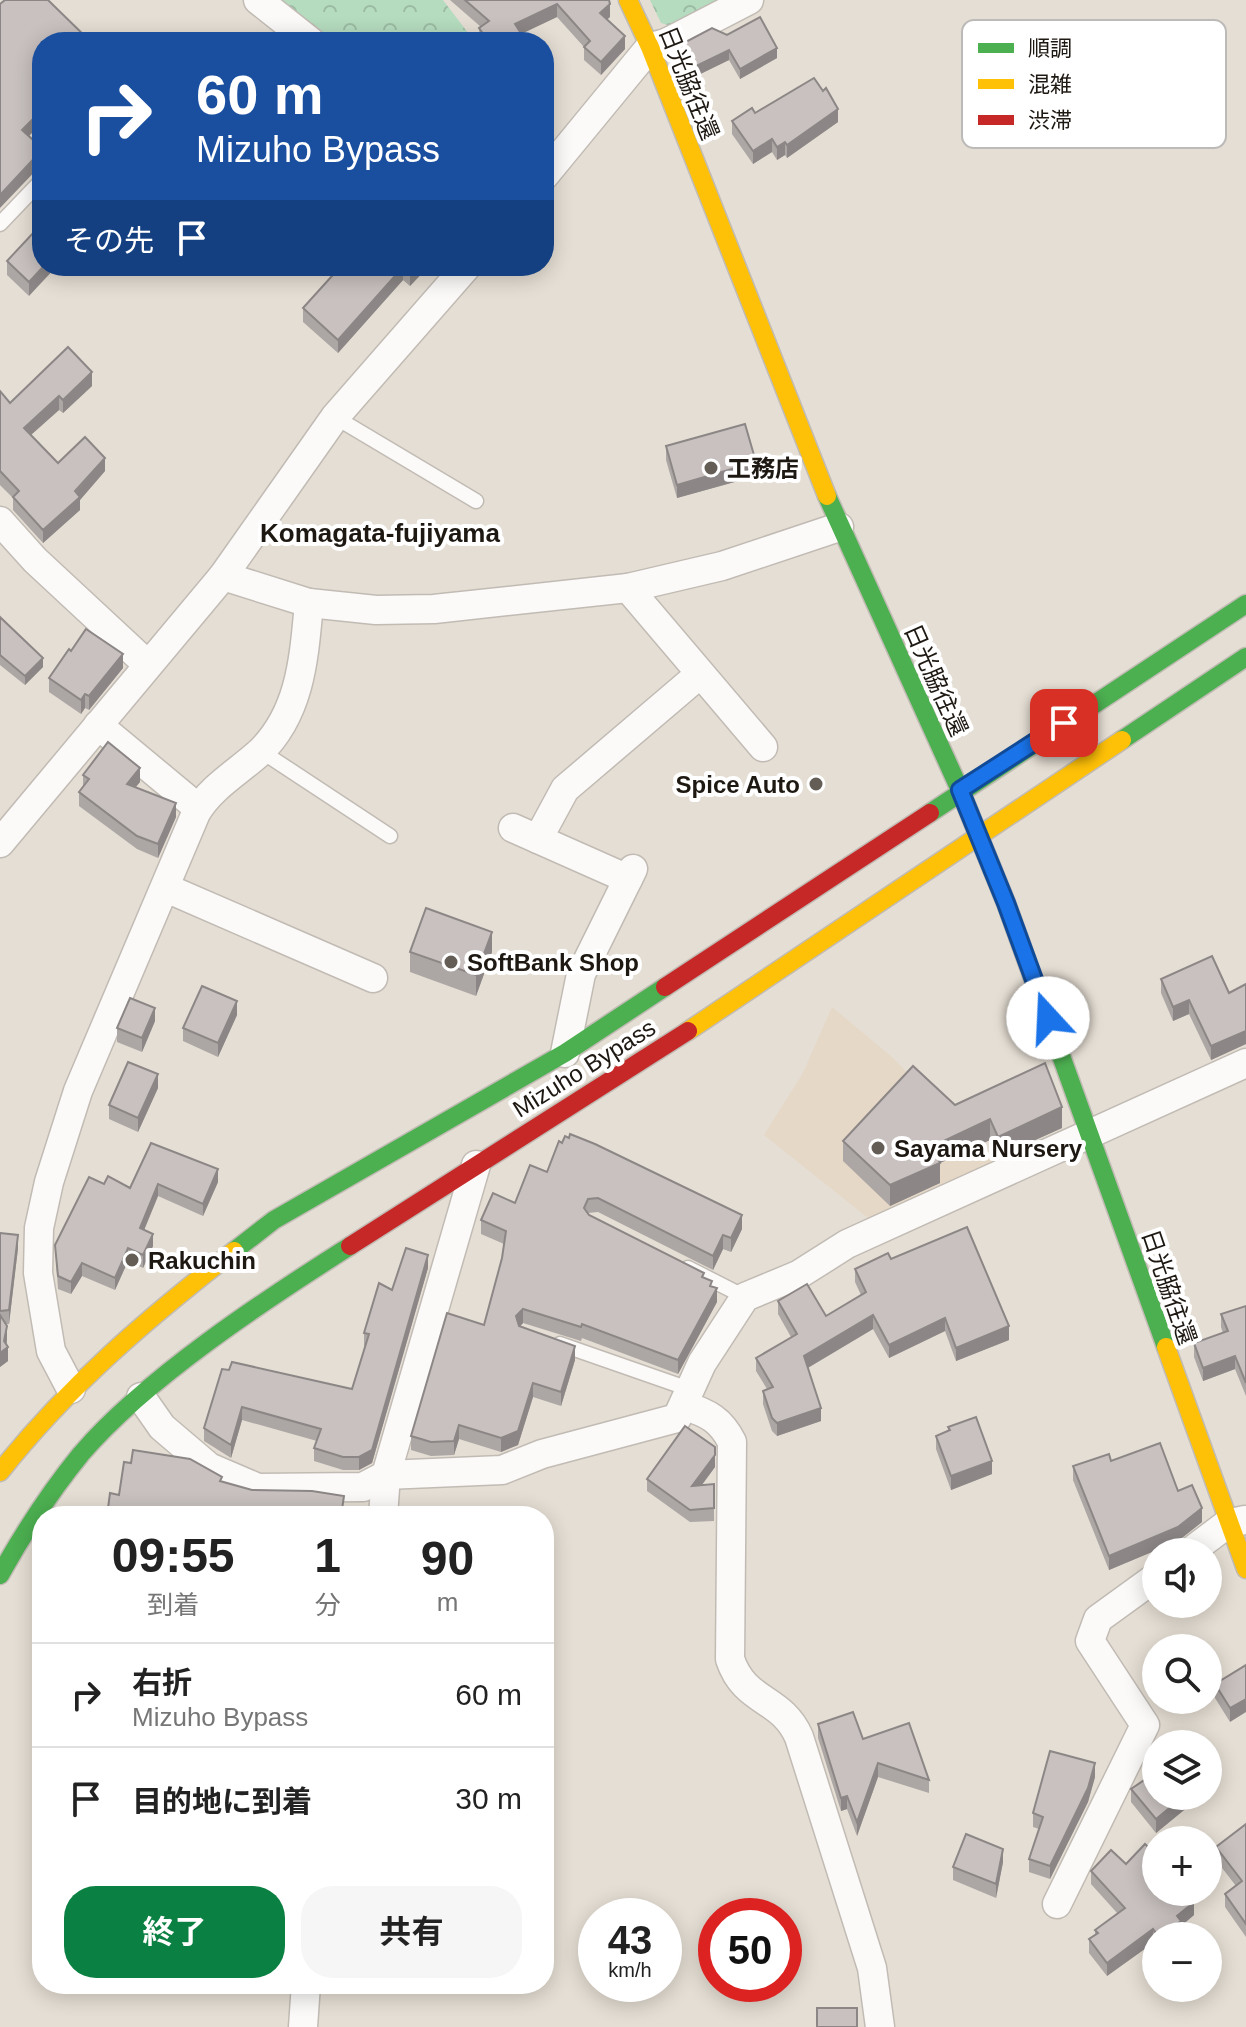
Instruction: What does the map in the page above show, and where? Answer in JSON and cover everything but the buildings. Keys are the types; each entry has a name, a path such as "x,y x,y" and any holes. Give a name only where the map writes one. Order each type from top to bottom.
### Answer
{"main road":[{"name":"日光脇往還","path":"628,0 650,47 839,527 978,834 1237,1522 1246,1569"},
{"name":"Mizuho Bypass","path":"0,1472 44,1416 71,1389 206,1269 274,1220 565,1053 1246,604"},
{"name":"Mizuho Bypass","path":"41,1506 83,1452 141,1397 240,1321 476,1165 674,1040 1246,657"},
{"name":"Mizuho Bypass","path":"0,1575 32,1519"}],"street":[{"path":"258,0 298,32"},
{"path":"554,164 650,47 666,43 749,0"},
{"path":"0,843 223,576 335,417 458,276"},
{"path":"0,521 35,560 148,665"},
{"path":"223,576 309,603 376,610 434,609 628,588 722,566 839,527"},
{"path":"628,588 763,747"},
{"path":"71,1389 51,1351 38,1273 39,1228 49,1182 78,1091 198,808 261,751 287,715 303,671 309,603"},
{"path":"565,1053 581,974 631,874 526,834 565,789 700,674"},
{"path":"98,725 198,808"},
{"path":"166,888 373,978"},
{"path":"141,1397 162,1427 209,1467 258,1488 363,1487 386,1475 502,1470 542,1454 677,1418 709,1352 745,1297 798,1275 847,1244 1246,1063"},
{"path":"384,1506 386,1475 476,1165"},
{"path":"688,1398 725,1428 732,1442 730,1659 736,1677 749,1691 791,1718 799,1737 872,1968 880,2027"},
{"path":"1212,1538 1237,1522"},
{"path":"1057,1904 1145,1725 1090,1641 1098,1619 1142,1587"},
{"path":"303,2027 305,1994"}],"lane":[{"path":"0,224 32,190"},
{"path":"335,417 476,501"},
{"path":"261,751 390,836"},
{"path":"677,1262 745,1297"},
{"path":"541,1338 688,1398"}],"shaded area":[{"path":"832,1007 893,1058 997,1166 872,1221 764,1135 803,1073"}],"green space":[{"path":"275,0 443,0 467,32 315,32"},
{"path":"650,0 729,0 678,28 661,23"}],"traffic: fast":[{"path":"827,496 960,790 1006,903 1166,1347"},
{"path":"930,813 1246,604"},
{"path":"1122,740 1246,657"},
{"path":"234,1251 274,1220 565,1053 665,987"},
{"path":"43,1506 81,1454 138,1397 208,1342 350,1246"},
{"path":"0,1575 32,1522"}],"traffic: slow":[{"path":"628,0 650,47 827,496"},
{"path":"688,1031 1122,740"},
{"path":"0,1472 53,1411 110,1354 234,1251"},
{"path":"1166,1347 1246,1569"}],"traffic: jam":[{"path":"665,987 930,813"},
{"path":"350,1246 688,1031"}],"place":[{"name":"工務店","path":"711,468"},
{"name":"Spice Auto","path":"816,784"},
{"name":"SoftBank Shop","path":"451,962"},
{"name":"Sayama Nursery","path":"878,1148"},
{"name":"Rakuchin","path":"132,1260"}],"district":[{"name":"Komagata-fujiyama","path":"380,533"}],"route":[{"path":"1048,1018 960,790 1064,723"}]}
